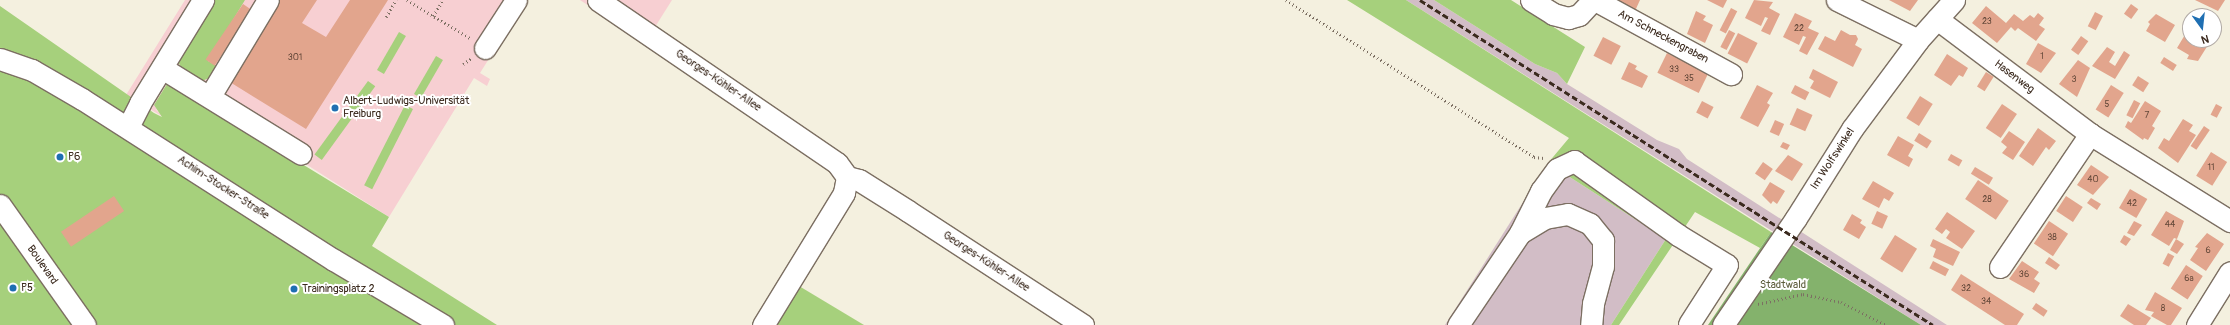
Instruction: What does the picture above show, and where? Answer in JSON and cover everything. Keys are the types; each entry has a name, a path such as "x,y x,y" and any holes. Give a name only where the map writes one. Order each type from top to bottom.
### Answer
{"street":[{"path":"128,128 203,0"},
{"path":"210,96 268,0"},
{"path":"485,48 516,0"},
{"name":"Georges-Köhler-Allee","path":"598,0 842,170 902,207 1083,325"},
{"name":"Am Schneckengraben","path":"1531,0 1553,14 1568,18 1579,15 1594,0 1731,74"},
{"path":"1837,0 1918,40"},
{"name":"Im Wolfswinkel","path":"1723,325 1852,129 1918,40 1954,0"},
{"name":"Hasenweg","path":"1937,19 2090,134 2230,221"},
{"name":"Achim-Stocker-Straße","path":"0,60 32,70 128,128 334,260 443,325"},
{"path":"162,68 210,96 301,154"},
{"path":"2000,268 2090,134"},
{"path":"1458,325 1520,233 1541,190 1557,169 1574,161 1678,235 1727,265 1689,324"},
{"path":"763,325 844,193 842,170"},
{"name":"Boulevard","path":"0,205 85,325"},
{"path":"1520,233 1545,218 1568,214 1590,224 1603,240 1603,266 1593,304 1591,325"},
{"path":"2197,325 2230,272"}],"path":[{"path":"386,17 396,0"},
{"path":"407,0 485,48"},
{"path":"433,16 443,0"},
{"path":"1286,0 1534,157 1548,158"},
{"path":"1741,299 1760,304 1803,294 1841,302 1886,325"}],"shaded area":[{"name":"Albert-Ludwigs-Universität Freiburg","path":"185,0 526,0 480,73 490,79 487,86 474,78 389,217 301,161 155,109 165,118 126,95"},
{"path":"580,0 672,0 645,43"},
{"path":"1406,0 1434,0 1535,64 1557,73 1567,84 1657,140 1679,149 1687,159 1947,325 1921,325"},
{"path":"1548,163 1666,239 1611,325 1445,325"}],"green space":[{"path":"212,0 245,0 208,61 217,66 209,78 202,81 182,70 178,61"},
{"path":"1347,0 1406,0 1771,232 1760,248 1695,212 1619,325 1611,325 1666,239 1548,163 1569,138"},
{"path":"1434,0 1511,0 1585,47 1567,84 1557,73 1535,64"},
{"path":"0,6 154,113 162,117 154,105 167,84 171,84 389,217 372,246 497,325 0,325"},
{"path":"399,32 406,36 384,74 377,70"},
{"path":"436,56 443,60 421,98 414,94"},
{"path":"368,81 375,86 322,160 315,155"},
{"path":"405,105 413,109 372,189 364,185"},
{"name":"Stadtwald","path":"1771,232 1921,325 1708,325"},
{"path":"799,286 864,325 775,325"}],"building":[{"path":"275,0 317,0 302,23 326,37 350,0 388,0 306,129 225,79"},
{"path":"1619,0 1640,0 1635,11 1617,3"},
{"path":"1707,0 1727,0 1723,8"},
{"path":"1754,0 1773,2 1769,8 1780,14 1770,35 1761,31 1768,18 1765,17 1761,26 1745,18"},
{"path":"1889,0 1918,0 1910,11"},
{"path":"2195,0 2225,0 2220,8 2212,8"},
{"path":"243,4 252,10 215,66 206,60"},
{"path":"2131,4 2138,9 2131,19 2124,14"},
{"path":"1986,6 2006,23 2014,14 2023,21 2030,15 2034,18 2038,13 2044,18 2039,25 2045,29 2036,41 2018,28 2015,31 2011,27 1997,43 1972,23"},
{"path":"1731,8 1737,11 1726,33 1720,30"},
{"path":"1696,11 1706,16 1703,20 1713,25 1705,43 1687,34"},
{"path":"2095,12 2103,16 2096,30 2088,26"},
{"path":"1795,13 1812,21 1808,28 1819,33 1807,55 1799,51 1806,37 1803,36 1799,45 1783,37"},
{"path":"2156,14 2175,25 2165,42 2146,31 2150,24 2148,22"},
{"path":"1729,30 1735,33 1727,50 1720,47"},
{"path":"1841,30 1850,35 1856,35 1858,39 1855,45 1862,49 1853,67 1818,49 1825,36 1835,41"},
{"path":"1738,33 1758,43 1747,63 1728,53"},
{"path":"2081,36 2088,41 2078,55 2071,50"},
{"path":"1603,37 1621,46 1611,65 1593,56"},
{"path":"2182,40 2182,48 2206,48 2198,61 2187,59 2189,55 2177,48"},
{"path":"2038,43 2056,53 2041,73 2026,64"},
{"path":"2107,47 2115,52 2109,62 2115,66 2124,51 2130,55 2115,79 2092,66"},
{"path":"1667,53 1708,73 1699,93 1657,73"},
{"path":"1947,54 1968,68 1963,77 1959,75 1951,86 1934,75"},
{"path":"2164,57 2177,65 2173,71 2160,63"},
{"path":"2078,60 2090,68 2077,97 2059,84"},
{"path":"1629,62 1637,66 1635,69 1648,76 1642,88 1621,79"},
{"path":"1813,69 1838,82 1830,98 1810,88 1814,81 1809,78"},
{"path":"1986,72 1994,77 1985,91 1977,86"},
{"path":"2138,76 2149,83 2143,92 2132,85"},
{"path":"1757,85 1773,93 1767,103 1770,105 1758,127 1740,118"},
{"path":"1795,85 1809,92 1805,100 1791,93"},
{"path":"2111,85 2124,93 2108,118 2096,110"},
{"path":"1920,96 1933,104 1919,126 1906,118"},
{"path":"2134,100 2140,103 2133,118 2126,115"},
{"path":"1702,101 1714,107 1708,118 1696,113"},
{"path":"2145,101 2161,111 2152,126 2155,128 2148,140 2144,138 2143,140 2125,127 2128,121 2131,123"},
{"path":"2002,104 2017,114 2001,138 1986,128"},
{"path":"2216,104 2222,107 2217,118 2211,115"},
{"path":"1797,108 1813,115 1805,131 1790,124"},
{"path":"2183,119 2193,125 2189,131 2196,135 2178,163 2158,148 2164,138 2169,141"},
{"path":"1775,120 1784,124 1779,136 1770,132"},
{"path":"2204,126 2210,130 2196,150 2191,146"},
{"path":"2038,128 2056,141 2049,150 2046,147 2033,166 2019,156"},
{"path":"2009,131 2025,142 2013,160 2002,153 2007,147 2001,142"},
{"path":"1919,133 1932,141 1927,149 1914,141"},
{"path":"1898,136 1914,145 1908,156 1913,159 1909,167 1887,155"},
{"path":"1783,142 1790,145 1787,150 1780,147"},
{"path":"2211,152 2227,162 2212,186 2196,176"},
{"path":"1951,154 1962,160 1959,166 1948,160"},
{"path":"1788,155 1803,164 1792,181 1775,171"},
{"path":"1763,162 1773,169 1765,180 1755,173"},
{"path":"2091,165 2109,177 2093,195 2077,185"},
{"path":"1975,167 1993,178 1989,185 1971,174"},
{"path":"1978,180 2009,201 1996,220 1965,199"},
{"path":"1873,181 1894,193 1889,201 1884,198 1879,208 1862,199"},
{"path":"1770,182 1785,191 1777,204 1773,201 1771,204 1762,195"},
{"path":"2130,189 2147,199 2136,218 2119,208"},
{"path":"114,196 124,211 71,247 61,232"},
{"path":"2066,196 2083,207 2073,222 2056,211"},
{"path":"2091,198 2101,204 2097,210 2087,203"},
{"path":"1877,211 1888,216 1882,229 1871,224"},
{"path":"2166,211 2184,221 2177,239 2174,238 2169,246 2151,235"},
{"path":"1947,212 1975,231 1962,249 1946,238 1950,232 1946,229 1942,234 1935,229"},
{"path":"1852,214 1862,220 1860,223 1866,227 1859,239 1843,230"},
{"path":"2049,221 2068,234 2053,256 2034,243"},
{"path":"2134,221 2142,225 2134,236 2127,233"},
{"path":"2207,233 2224,244 2206,271 2190,260 2198,248 2195,247"},
{"path":"1895,235 1917,249 1902,273 1880,259"},
{"path":"2124,235 2131,239 2126,246 2120,242"},
{"path":"1933,239 1960,252 1953,266 1933,257 1936,249 1930,246"},
{"path":"2176,239 2184,244 2177,254 2170,250"},
{"path":"2168,253 2174,256 2169,267 2163,264"},
{"path":"2049,257 2060,265 2056,270 2045,263"},
{"path":"1933,261 1949,269 1945,276 1929,268"},
{"path":"2022,261 2039,272 2034,279 2040,283 2034,293 2009,279"},
{"path":"2186,265 2203,276 2188,299 2171,288"},
{"path":"1961,274 2024,314 2017,325 2005,325 1951,290"},
{"path":"2155,292 2182,308 2171,325 2167,325 2151,316 2154,312 2145,310"},
{"path":"2036,303 2048,311 2044,317 2032,309"},
{"path":"2128,304 2151,318 2146,325 2134,325 2120,316"}],"railway":[{"path":"1420,0 1933,325"}],"place":[{"name":"Albert-Ludwigs-Universität Freiburg","path":"335,108"},
{"name":"P6","path":"60,157"},
{"name":"P5","path":"13,288"},
{"name":"Trainingsplatz 2","path":"294,289"}]}
